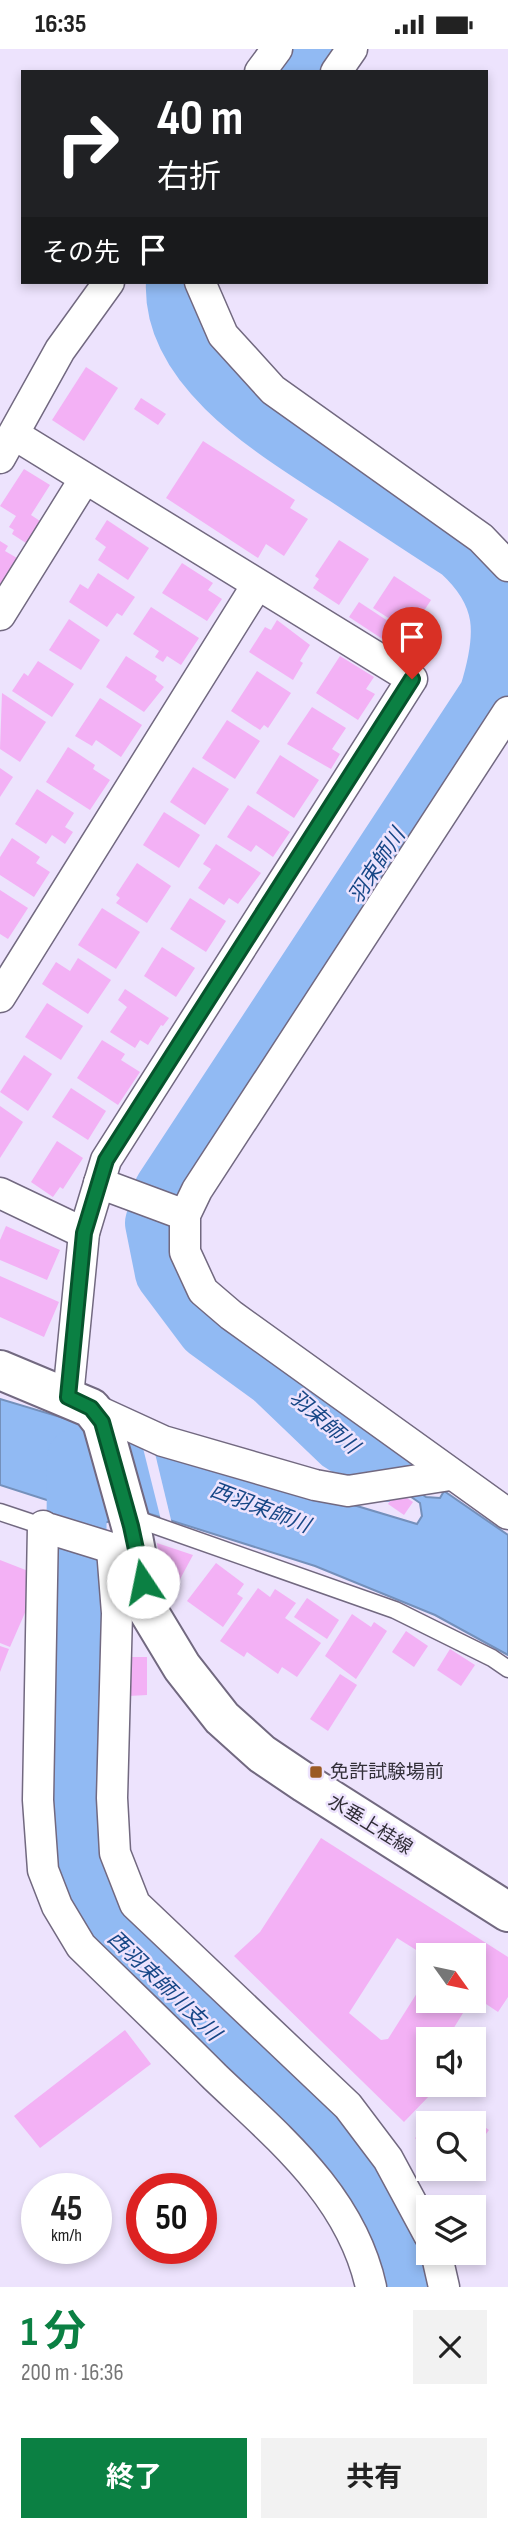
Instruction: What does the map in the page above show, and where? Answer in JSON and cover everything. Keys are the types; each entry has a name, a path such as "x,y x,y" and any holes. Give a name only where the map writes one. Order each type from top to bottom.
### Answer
{"main road":[{"path":"0,1370 87,1409"},
{"name":"水垂上桂線","path":"87,1409 147,1609 198,1689 240,1736 305,1783 508,1912"}],"street":[{"path":"261,70 277,49"},
{"path":"337,70 352,49"},
{"path":"108,284 60,350 7,447 84,480 412,679 106,1160 84,1233 87,1409 163,1441 315,1485 348,1491 450,1475"},
{"path":"201,284 223,335 273,390 481,538 508,566"},
{"path":"0,615 84,480"},
{"path":"0,997 257,585"},
{"path":"508,712 197,1190 185,1215 185,1252 203,1291 450,1475 508,1514"},
{"path":"99,1183 185,1215"},
{"path":"0,1193 84,1233"},
{"path":"371,2287 367,2268 346,2218 310,2168 81,1946 57,1906 43,1870 38,1800 47,1528 127,1537 117,1613 112,1798 115,1853 135,1903 348,2106 388,2159 416,2211"},
{"path":"439,2265 444,2287"}],"lane":[{"path":"0,1512 47,1528"},
{"path":"127,1537 395,1610 492,1658 508,1669"}],"water":[{"name":"西羽束師川","path":"0,1399 417,1524 422,1516 420,1503 401,1490 406,1483 426,1497 440,1498 444,1491 508,1535 508,1655 435,1615 315,1566 144,1512 100,1524 70,1511 61,1708 54,1711 55,1580 50,1501 0,1485"},
{"path":"355,1420 388,1447 392,1466 385,1476 364,1476 334,1452"}],"pier":[{"path":"141,1440 153,1445 172,1524 161,1520"}],"building":[{"path":"86,367 118,388 84,441 52,420"},
{"path":"141,398 166,414 158,425 134,409"},
{"path":"203,441 295,500 290,508 308,519 284,556 266,544 258,558 166,498"},
{"path":"24,469 50,485 31,515 40,521 26,543 12,534 14,530 9,527 16,516 0,506"},
{"path":"107,520 149,548 128,580 98,560 106,547 95,539"},
{"path":"339,540 369,559 339,605 313,588 319,579 315,576"},
{"path":"0,541 8,546 5,551 17,558 0,585"},
{"path":"182,563 213,583 208,590 222,599 207,621 162,593"},
{"path":"98,573 135,597 122,616 117,613 107,627 69,602 80,584 88,589"},
{"path":"394,576 431,600 410,632 373,608"},
{"path":"359,602 397,627 387,642 349,617"},
{"path":"151,607 199,638 181,665 167,656 163,662 155,657 159,651 133,634"},
{"path":"69,619 100,640 81,670 49,650"},
{"path":"277,620 310,645 293,680 249,652 265,627 271,630"},
{"path":"126,656 157,676 155,680 164,687 144,712 106,687"},
{"path":"340,656 374,677 366,689 375,694 358,720 316,693"},
{"path":"38,661 74,684 52,717 12,691 24,673 28,676"},
{"path":"257,671 291,693 268,728 264,725 260,730 231,711"},
{"path":"2,693 46,722 20,762 0,749"},
{"path":"100,698 142,725 121,757 96,740 92,746 75,736"},
{"path":"312,707 346,728 332,749 340,754 331,769 287,744"},
{"path":"227,720 260,741 235,779 202,758"},
{"path":"68,747 95,765 93,769 110,780 90,810 46,782"},
{"path":"280,755 319,780 294,818 256,793"},
{"path":"193,767 229,789 205,825 170,802"},
{"path":"0,768 13,777 0,797"},
{"path":"37,789 74,813 65,827 73,832 65,844 52,835 46,844 15,824"},
{"path":"248,805 290,832 273,857 256,845 251,852 227,837"},
{"path":"164,812 200,835 179,868 143,845"},
{"path":"12,838 40,857 36,863 50,872 34,897 0,875 0,857"},
{"path":"216,844 261,873 238,904 229,898 224,905 198,888 211,869 203,864"},
{"path":"137,863 171,886 147,923 116,903 120,898 116,895"},
{"path":"0,890 28,908 8,939 0,934"},
{"path":"190,898 226,921 206,952 170,929"},
{"path":"102,908 140,932 116,969 78,945"},
{"path":"162,947 195,968 176,997 144,976"},
{"path":"78,958 111,980 88,1014 42,984 56,962 70,971"},
{"path":"125,989 169,1018 148,1045 140,1040 135,1048 110,1032 127,1007 118,1000"},
{"path":"47,1003 83,1026 61,1060 25,1037"},
{"path":"102,1040 125,1054 121,1060 140,1072 118,1105 77,1078"},
{"path":"24,1055 52,1074 28,1111 0,1092"},
{"path":"71,1088 106,1111 88,1140 52,1117"},
{"path":"0,1106 23,1122 0,1158"},
{"path":"57,1141 83,1158 63,1189 60,1187 53,1197 31,1182"},
{"path":"6,1226 60,1250 47,1280 0,1260 0,1240"},
{"path":"0,1276 59,1302 44,1337 0,1317"},
{"path":"397,1491 413,1502 404,1515 388,1504"},
{"path":"157,1543 193,1555 179,1581 161,1574"},
{"path":"0,1560 41,1576 10,1647 0,1643"},
{"path":"216,1563 244,1584 237,1594 243,1598 223,1627 187,1601"},
{"path":"258,1588 270,1597 275,1589 296,1603 285,1618 321,1643 297,1677 282,1667 278,1674 247,1652 244,1657 220,1641"},
{"path":"307,1598 339,1620 327,1639 294,1617"},
{"path":"352,1614 371,1627 374,1622 387,1631 356,1679 325,1656"},
{"path":"406,1631 428,1646 414,1667 392,1652"},
{"path":"0,1646 9,1649 0,1672"},
{"path":"450,1649 475,1665 461,1686 437,1670"},
{"path":"129,1657 147,1657 147,1695 129,1696"},
{"path":"340,1674 357,1685 328,1731 310,1719"},
{"path":"321,1838 486,1943 416,1943 416,1950 397,1938 349,2013 381,2040 388,2039 416,1995 416,2013 463,2013 454,2027 416,2027 416,2097 428,2097 404,2122 234,1956 260,1932"},
{"path":"486,1943 508,1957 508,1997 498,2012 486,2004"},
{"path":"125,2030 151,2064 40,2148 14,2116"}],"waterway":[{"name":"羽束師川","path":"304,70 318,49"},
{"name":"羽束師川","path":"176,284 179,314 191,343 210,371 262,419 461,551 488,583 500,616 499,653 489,695 164,1190 155,1223 165,1273 207,1329 273,1377 341,1442 388,1472"},
{"name":"西羽束師川支川","path":"77,1458 76,1603 66,1794 76,1846 96,1921 194,2018 324,2132 383,2224 405,2287"}],"place":[{"name":"免許試験場前","path":"316,1772"}],"route":[{"path":"143,1582 131,1526 102,1422 91,1408 68,1397 84,1233 106,1160 412,679"}]}
